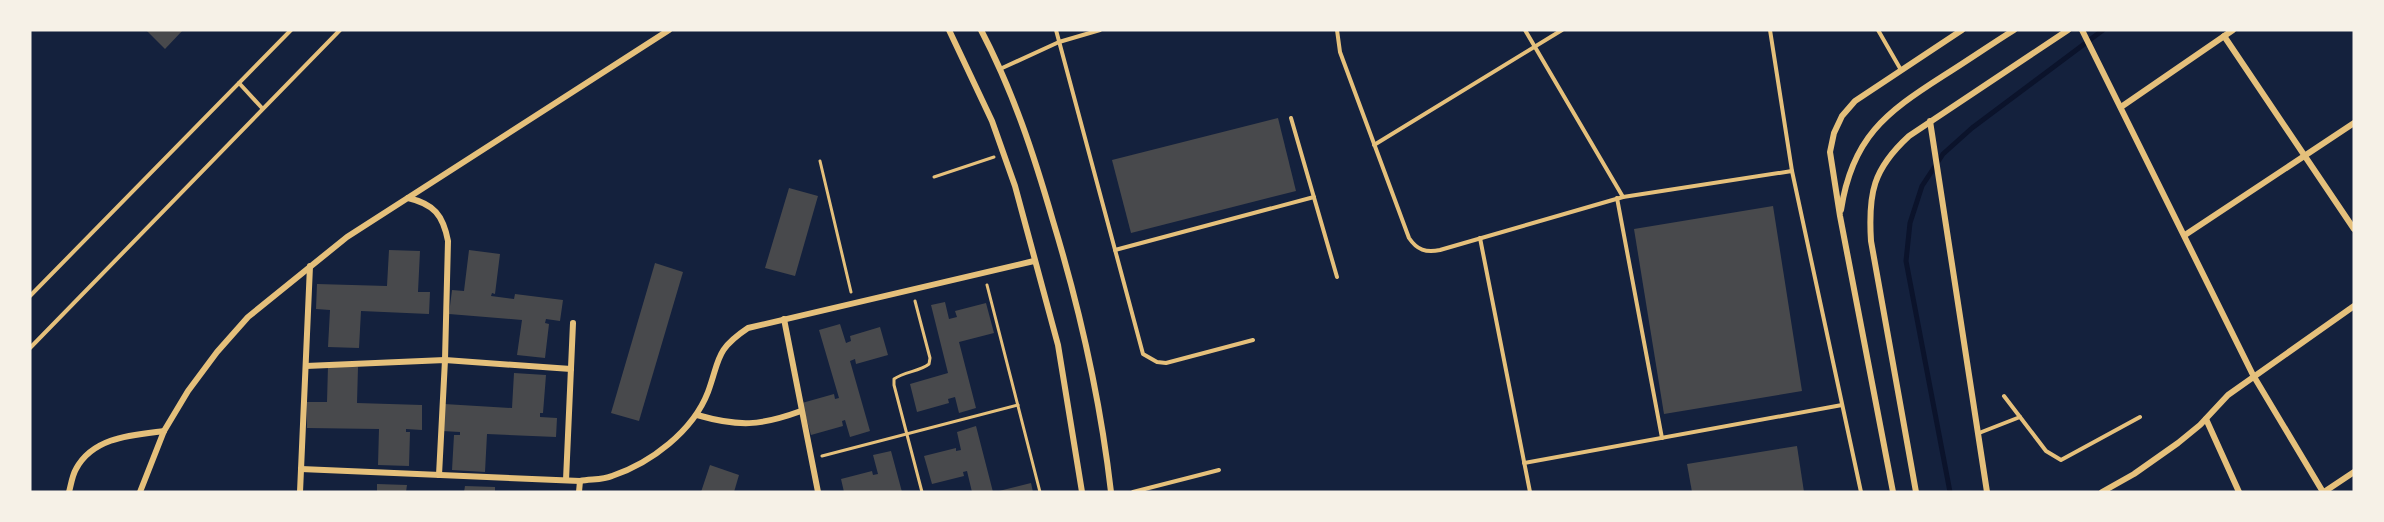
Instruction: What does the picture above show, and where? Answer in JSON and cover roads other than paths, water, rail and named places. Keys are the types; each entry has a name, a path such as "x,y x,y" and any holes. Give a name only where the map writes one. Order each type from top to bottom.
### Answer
{"street":[{"path":"140,492 164,431 188,391 216,352 248,317 347,237 669,30"},
{"path":"949,30 978,89 1004,153 1058,345 1082,492"},
{"path":"981,30 1000,69 1033,152 1077,300 1102,422 1111,492"},
{"path":"1893,492 1840,216 1830,152 1834,133 1842,116 1855,101 1962,30"},
{"path":"1840,216 1844,189 1852,165 1864,142 1880,122 1899,105 2014,30"},
{"path":"1916,492 1871,241 1869,209 1876,178 1893,151 1909,136 2068,30"},
{"path":"2082,30 2253,375 2323,492 2354,472"},
{"path":"2121,107 2233,30"},
{"path":"2224,36 2354,229"},
{"path":"1929,121 1987,492"},
{"path":"2185,235 2354,123"},
{"path":"408,198 423,202 436,211 445,225 448,241 439,475"},
{"path":"301,469 580,481 610,477 635,467 659,451 697,414 708,392 718,360 734,338 748,328 1034,261"},
{"path":"300,492 310,266"},
{"path":"2102,492 2134,474 2178,443 2206,419 2221,401 2253,375 2354,306"},
{"path":"783,319 818,492"},
{"path":"566,480 573,323"},
{"path":"306,366 445,360 571,369"},
{"path":"697,414 724,423 750,424 775,420 801,411"},
{"path":"2206,419 2239,492"},
{"path":"69,492 76,468 95,448 122,436 164,431"},
{"path":"579,492 580,481"}],"lane":[{"path":"30,296 291,30"},
{"path":"30,348 340,30"},
{"path":"1056,30 1143,354 1149,359 1166,363 1253,340"},
{"path":"1000,69 1059,42 1100,30"},
{"path":"1337,30 1340,52 1409,238 1422,250 1431,252 1617,198 1792,171"},
{"path":"1525,30 1623,197"},
{"path":"1374,145 1562,30"},
{"path":"1770,30 1792,171 1861,492"},
{"path":"1878,30 1901,71"},
{"path":"239,83 262,108"},
{"path":"1291,118 1337,277"},
{"path":"1115,250 1314,197"},
{"path":"1617,198 1662,438"},
{"path":"1480,238 1530,492"},
{"path":"2004,396 2046,451 2061,460 2140,417"},
{"path":"1524,463 1842,405"},
{"path":"1978,433 2020,417"},
{"path":"1133,492 1219,470"}],"waterway":[{"path":"1950,492 1906,261 1910,223 1922,186 1943,154 1972,128 2103,30"}]}
